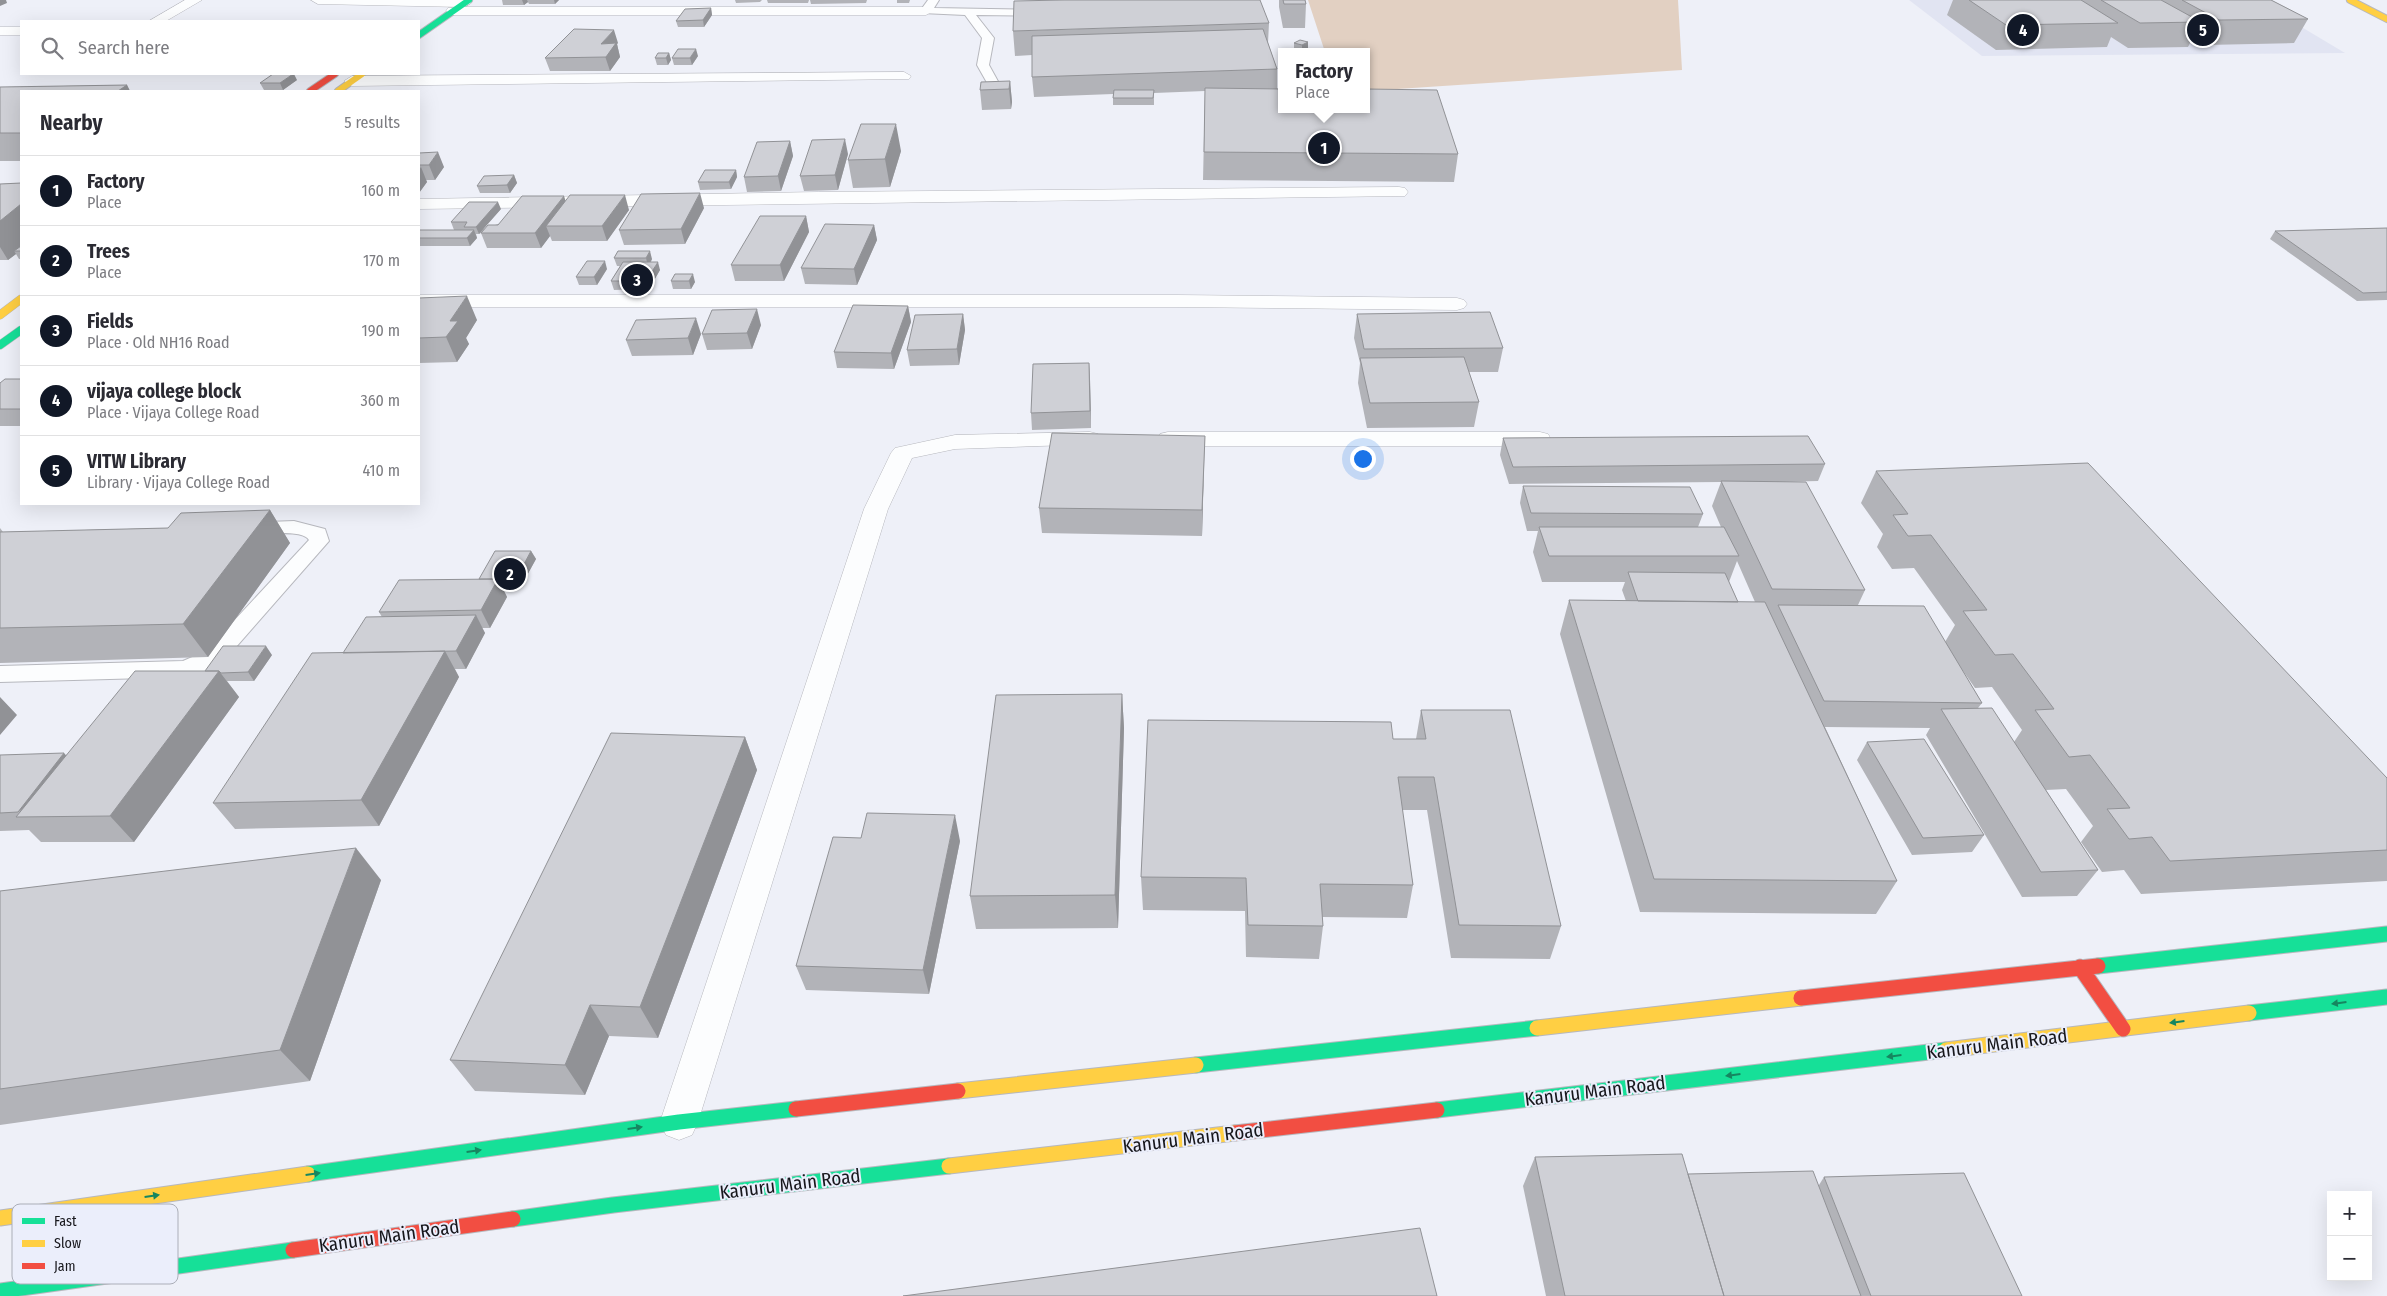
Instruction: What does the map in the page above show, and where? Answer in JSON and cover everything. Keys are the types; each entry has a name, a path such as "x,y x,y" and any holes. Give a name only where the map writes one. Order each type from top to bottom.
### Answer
{"main road":[{"path":"2350,0 2387,18"},
{"path":"418,16 440,1"},
{"path":"420,34 462,5"},
{"path":"311,90 334,75"},
{"path":"339,90 357,77"},
{"path":"0,315 20,300"},
{"path":"0,345 20,331"},
{"path":"99,1204 679,1122 2387,934"},
{"path":"2080,967 2123,1029"},
{"name":"Kanuru Main Road","path":"178,1266 612,1205 2387,997"},
{"name":"Kanuru Main Road","path":"0,1291 50,1284"}],"street":[{"path":"158,20 195,0"},
{"path":"318,0 440,1 462,5 930,5"},
{"path":"0,31 20,32"},
{"path":"357,77 904,76"},
{"path":"420,204 818,197 1399,192"},
{"path":"420,301 1177,301 1457,304"},
{"path":"679,1122 876,509 893,470 903,453 955,442 1110,439"},
{"path":"1140,439 1568,440"}],"lane":[{"path":"930,5 968,12 1061,13"},
{"path":"968,12 988,38 983,65 994,85"},
{"path":"0,674 183,669 199,665 214,657 319,541 318,534 310,529 293,527 234,529"}],"shaded area":[{"path":"1308,0 1678,0 1682,70 1370,91 1370,48 1324,48"},
{"path":"1909,0 2256,0 2345,53 1982,56"}],"building":[{"path":"1260,0 1269,23 1013,31 1014,1"},
{"path":"1283,0 1305,0 1306,4 1284,4"},
{"path":"1969,0 2081,0 2118,23 2006,25"},
{"path":"2101,0 2161,0 2201,22 2140,23"},
{"path":"2182,0 2271,0 2308,19 2219,20"},
{"path":"711,8 703,20 676,21 685,9"},
{"path":"574,29 614,30 601,44 616,43 606,57 545,58"},
{"path":"1263,29 1277,69 1032,77 1032,36"},
{"path":"1300,40 1308,42 1302,45 1294,43"},
{"path":"678,49 696,49 690,58 672,58"},
{"path":"658,53 669,53 666,58 655,58"},
{"path":"272,75 292,75 280,83 260,83"},
{"path":"1010,81 1009,89 980,90 981,82"},
{"path":"127,85 120,90 20,90 20,133 0,133 0,87"},
{"path":"1205,88 1278,89 1278,113 1370,113 1370,89 1437,90 1458,154 1204,152"},
{"path":"1114,90 1154,90 1153,98 1113,98"},
{"path":"861,124 896,124 885,159 848,160"},
{"path":"845,139 835,175 800,176 812,140"},
{"path":"790,141 778,176 744,177 757,142"},
{"path":"438,152 429,165 420,165 420,153"},
{"path":"705,170 736,170 729,182 698,182"},
{"path":"514,175 507,185 477,186 484,176"},
{"path":"20,183 20,205 0,221 0,184"},
{"path":"700,193 681,229 619,230 641,194"},
{"path":"570,195 625,195 602,226 546,226"},
{"path":"522,196 564,196 535,233 481,233 488,225 498,225"},
{"path":"469,202 498,202 476,227 464,227 467,222 451,222"},
{"path":"760,216 806,216 780,265 731,265"},
{"path":"825,224 874,225 854,269 801,268"},
{"path":"2387,228 2387,292 2363,293 2275,231"},
{"path":"420,230 474,230 467,238 420,238"},
{"path":"618,251 650,251 646,258 614,258"},
{"path":"587,261 605,261 594,277 576,277"},
{"path":"623,262 658,262 646,281 611,281"},
{"path":"675,274 693,274 689,281 671,281"},
{"path":"467,296 450,321 458,321 446,337 420,338 420,298"},
{"path":"853,305 908,306 891,353 834,352"},
{"path":"757,309 747,333 702,334 712,310"},
{"path":"1490,312 1503,348 1364,349 1357,314"},
{"path":"963,314 957,349 907,350 915,315"},
{"path":"696,318 688,338 626,340 636,320"},
{"path":"1464,357 1479,402 1370,403 1360,358"},
{"path":"1089,363 1090,411 1031,413 1033,364"},
{"path":"5,379 20,379 20,409 0,409 0,383"},
{"path":"1052,433 1205,436 1202,510 1039,508"},
{"path":"1808,436 1825,464 1513,467 1503,438"},
{"path":"2088,463 2387,778 2387,850 2170,861 2152,837 2129,839 2107,809 2130,808 2090,755 2069,757 2035,710 2054,709 2013,654 1995,655 1963,611 1987,610 1931,535 1908,536 1893,515 1908,514 1876,471"},
{"path":"1721,481 1806,482 1865,590 1772,589"},
{"path":"1523,486 1690,487 1703,514 1531,513"},
{"path":"270,510 183,624 0,628 0,532 168,528 181,513"},
{"path":"1539,527 1724,527 1739,556 1549,556"},
{"path":"495,551 531,551 516,579 479,579"},
{"path":"1628,572 1725,573 1738,602 1638,601"},
{"path":"498,579 481,610 379,612 399,580"},
{"path":"1569,600 1765,602 1897,881 1654,879"},
{"path":"1778,605 1924,606 1982,703 1824,701"},
{"path":"476,615 456,651 343,653 366,617"},
{"path":"223,646 266,646 248,672 221,673 219,671 205,671"},
{"path":"445,651 361,800 213,803 312,653"},
{"path":"135,671 219,671 110,816 16,817"},
{"path":"1122,694 1115,895 970,896 996,695"},
{"path":"1992,708 2098,870 2041,872 1941,709"},
{"path":"1421,710 1510,710 1561,926 1459,925 1434,777 1398,777 1413,885 1320,884 1323,926 1248,925 1246,878 1141,877 1148,720 1391,722 1393,739 1426,739"},
{"path":"611,733 745,737 640,1007 590,1005 565,1065 450,1060"},
{"path":"1924,739 1984,835 1923,838 1867,742"},
{"path":"64,753 18,812 0,813 0,755"},
{"path":"867,813 955,815 923,970 796,966 833,837 861,838"},
{"path":"356,848 280,1050 0,1089 0,891"},
{"path":"1682,1154 1724,1296 1565,1296 1535,1157"},
{"path":"1813,1171 1861,1296 1724,1296 1688,1174"},
{"path":"1964,1173 2022,1296 1871,1296 1824,1177"},
{"path":"1420,1228 1437,1296 903,1296"}],"traffic: fast":[{"path":"420,34 469,0"},
{"path":"0,345 20,331"},
{"path":"2098,966 2387,934"},
{"path":"2249,1013 2387,997"},
{"path":"1196,1065 1537,1028"},
{"path":"1437,1110 1946,1050"},
{"path":"308,1174 679,1122 796,1109"},
{"path":"513,1219 613,1205 949,1166"},
{"path":"178,1266 293,1250"},
{"path":"0,1291 50,1284"}],"traffic: slow":[{"path":"2350,0 2387,19"},
{"path":"339,90 361,75"},
{"path":"0,315 20,300"},
{"path":"1537,1028 1801,998"},
{"path":"1946,1050 2249,1013"},
{"path":"958,1091 1196,1065"},
{"path":"949,1166 1235,1133"},
{"path":"98,1204 308,1174"},
{"path":"0,1218 12,1216"}],"traffic: jam":[{"path":"311,90 334,75"},
{"path":"1801,998 2098,966"},
{"path":"2080,967 2123,1029"},
{"path":"796,1109 958,1091"},
{"path":"1235,1133 1437,1110"},
{"path":"293,1250 513,1219"}],"place":[{"name":"vijaya college block","path":"2023,30"},
{"name":"VITW Library","path":"2203,30"},
{"name":"Factory","path":"1324,148"},
{"name":"Fields","path":"637,280"},
{"name":"Trees","path":"510,574"}]}
